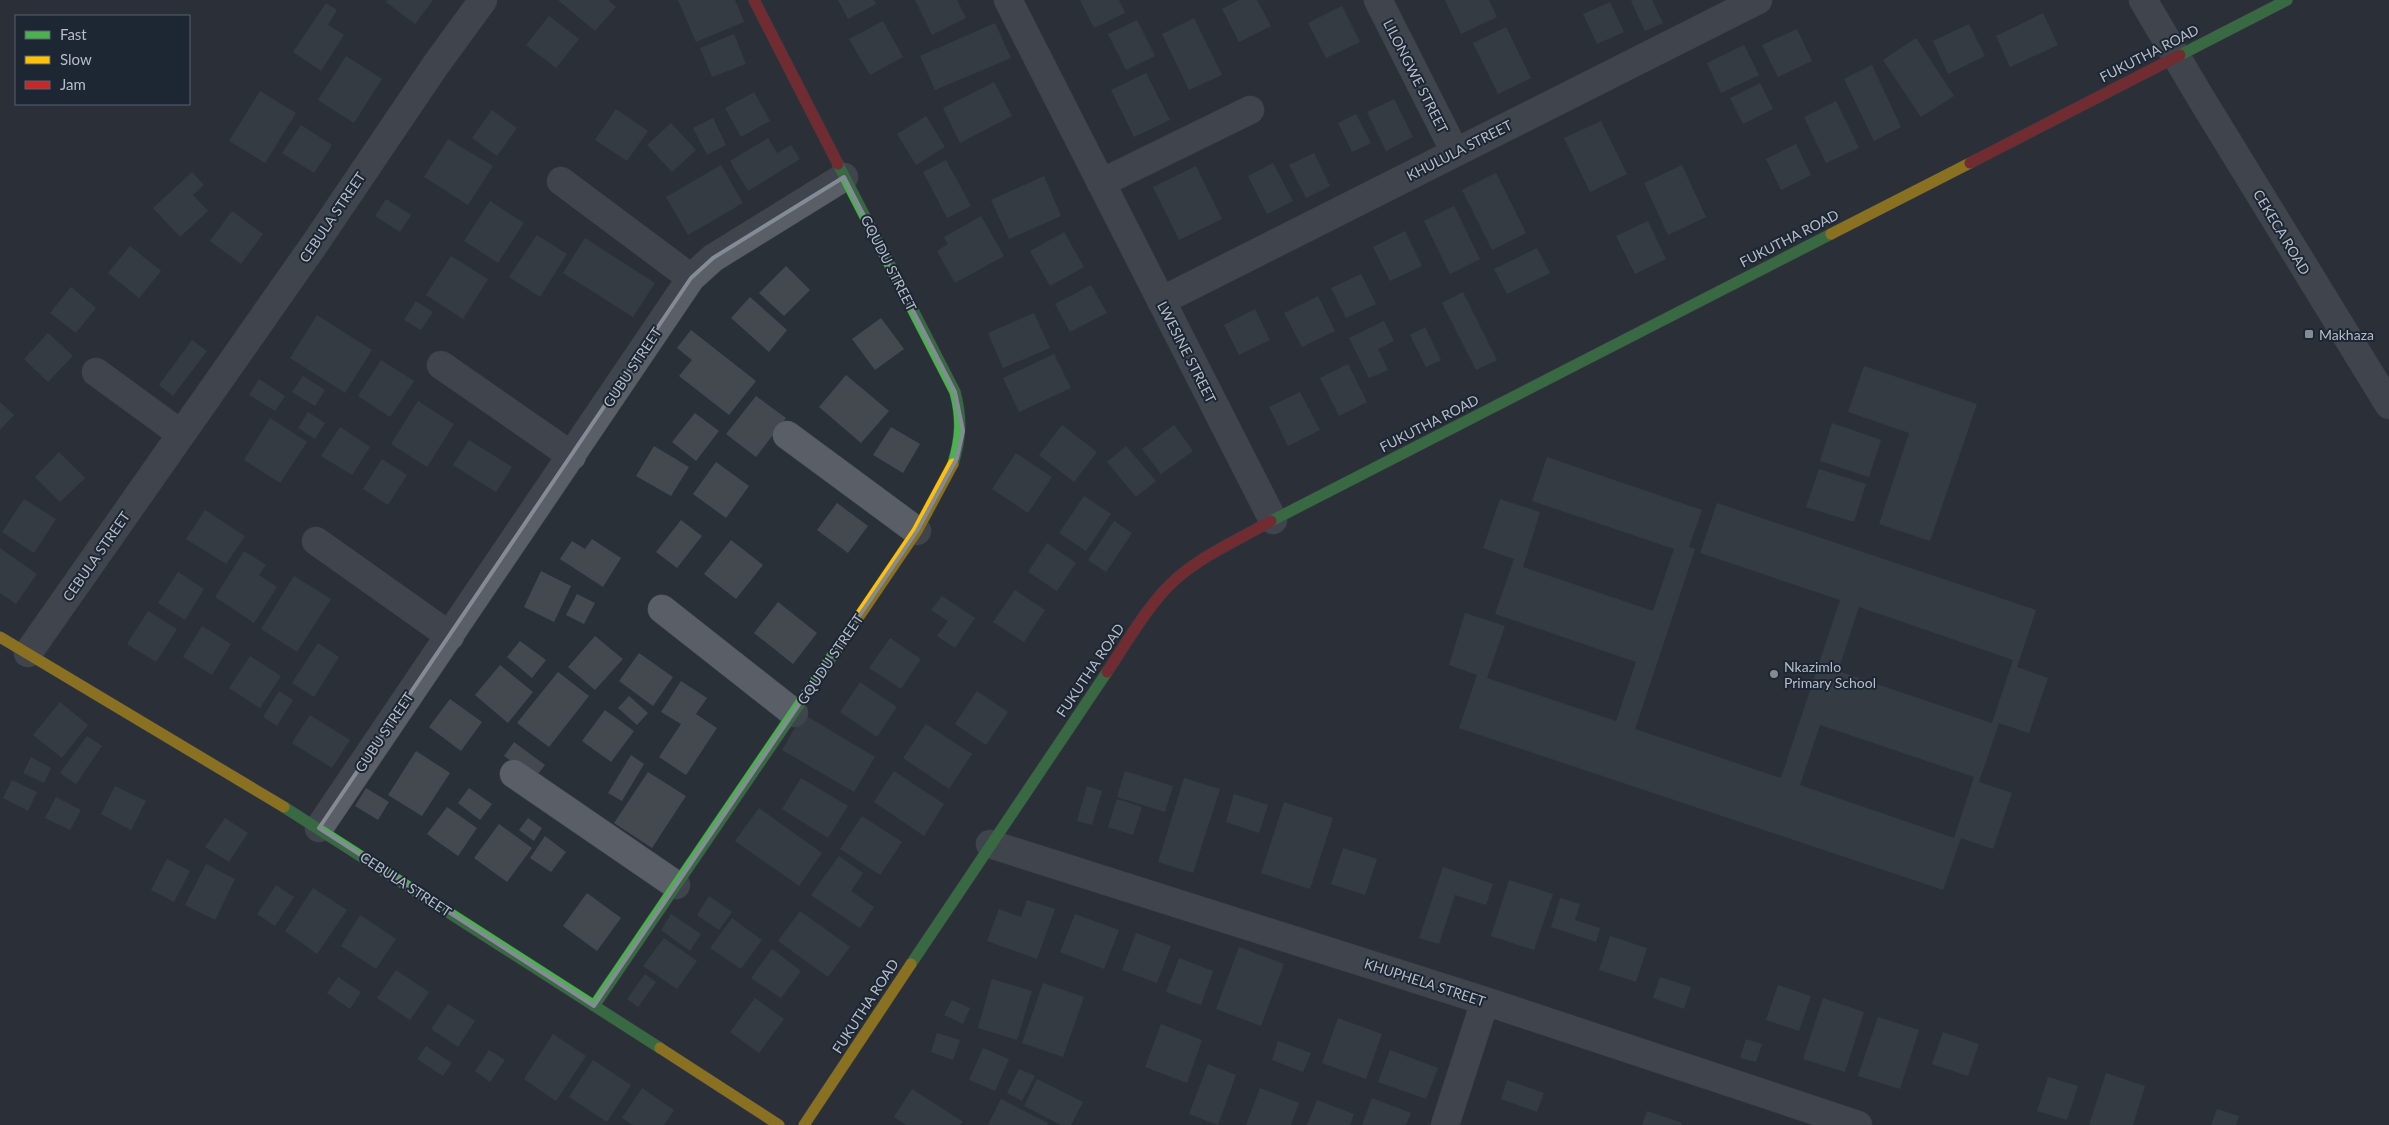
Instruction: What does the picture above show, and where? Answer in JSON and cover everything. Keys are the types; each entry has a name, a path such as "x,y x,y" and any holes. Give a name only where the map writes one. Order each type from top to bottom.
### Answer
{"street":[{"name":"CEBULA STREET","path":"28,653 316,242 434,66 483,0"},
{"name":"GQUDU STREET","path":"594,1006 917,532 957,458 963,432 960,404 754,0"},
{"name":"LWESINE STREET","path":"1008,0 1273,520"},
{"name":"LILONGWE STREET","path":"1378,0 1455,152"},
{"name":"KHULULA STREET","path":"1161,301 1758,0"},
{"name":"CEKECA ROAD","path":"2143,0 2389,405"},
{"name":"FUKUTHA ROAD","path":"804,1125 990,844 1152,605 1174,580 1193,566 1273,520 2288,0"},
{"path":"1101,183 1250,110"},
{"name":"GUBU STREET","path":"319,828 691,278 712,258 844,177"},
{"path":"561,181 691,278"},
{"path":"441,365 572,456"},
{"path":"96,372 181,434"},
{"path":"787,434 917,532"},
{"path":"316,541 450,636"},
{"name":"GQUDU STREET","path":"662,609 794,713"},
{"name":"CEBULA STREET","path":"0,637 319,828 779,1125"},
{"path":"514,774 676,885"},
{"name":"KHUPHELA STREET","path":"990,844 1485,1001 1803,1116 1858,1125"},
{"path":"1445,1125 1485,1001"}],"highlighted area":[{"path":"844,177 955,392 963,431 957,458 917,531 594,1006 319,828 691,278 713,258"}],"building":[{"path":"388,0 433,0 415,24 386,2"},
{"path":"558,0 608,0 616,7 595,31"},
{"path":"678,0 735,0 744,22 696,42"},
{"path":"838,0 874,0 876,4 848,19"},
{"path":"915,0 957,0 966,18 932,35"},
{"path":"1080,0 1119,0 1125,13 1094,28"},
{"path":"1239,0 1257,0 1271,26 1239,42 1222,9"},
{"path":"1445,0 1489,0 1497,17 1461,34"},
{"path":"1652,0 1663,23 1645,31 1631,1"},
{"path":"1610,2 1624,32 1597,44 1583,14"},
{"path":"326,3 337,10 328,25 344,35 321,71 293,52"},
{"path":"1342,6 1360,42 1326,58 1308,23"},
{"path":"2043,13 2058,45 2010,67 1996,36"},
{"path":"549,16 579,39 556,68 526,45"},
{"path":"1194,18 1222,75 1189,90 1162,34"},
{"path":"1137,20 1155,56 1126,70 1108,34"},
{"path":"883,21 903,57 870,75 849,39"},
{"path":"995,23 1011,58 935,90 920,56"},
{"path":"1969,24 1985,56 1948,74 1933,41"},
{"path":"1506,27 1531,78 1498,94 1473,43"},
{"path":"1797,29 1812,61 1778,77 1762,45"},
{"path":"734,34 746,64 712,77 700,48"},
{"path":"1916,38 1954,96 1921,117 1883,60"},
{"path":"1744,45 1759,75 1721,93 1707,63"},
{"path":"346,56 382,79 354,123 318,100"},
{"path":"1872,65 1901,127 1874,141 1844,79"},
{"path":"1146,73 1170,120 1134,137 1111,90"},
{"path":"994,82 1012,116 960,143 943,108"},
{"path":"1760,83 1773,109 1743,124 1730,98"},
{"path":"260,91 296,113 265,163 229,141"},
{"path":"754,92 770,121 741,137 725,108"},
{"path":"1394,99 1413,137 1386,151 1367,112"},
{"path":"1836,101 1859,148 1826,163 1804,117"},
{"path":"616,109 648,131 627,161 595,140"},
{"path":"492,110 517,128 497,156 472,138"},
{"path":"1356,114 1371,143 1352,152 1338,123"},
{"path":"926,116 945,147 916,165 897,134"},
{"path":"713,118 726,145 707,155 693,128"},
{"path":"1601,121 1627,174 1590,192 1564,138"},
{"path":"671,123 696,150 672,172 647,145"},
{"path":"301,125 332,145 314,173 282,153"},
{"path":"768,138 777,153 791,145 800,159 748,191 730,161"},
{"path":"448,139 493,166 468,205 424,177"},
{"path":"1796,144 1811,175 1781,190 1766,159"},
{"path":"1314,153 1330,186 1306,198 1289,165"},
{"path":"946,160 971,206 947,218 923,172"},
{"path":"1273,163 1293,201 1267,214 1248,176"},
{"path":"721,165 743,203 688,235 666,197"},
{"path":"1682,165 1706,217 1668,235 1644,183"},
{"path":"1196,166 1222,219 1179,240 1153,187"},
{"path":"192,172 204,185 193,195 208,211 180,237 153,208"},
{"path":"1496,173 1526,233 1492,250 1462,190"},
{"path":"1044,176 1061,216 1009,239 991,200"},
{"path":"386,199 411,215 400,232 375,216"},
{"path":"490,201 524,223 498,263 464,241"},
{"path":"1454,206 1480,259 1450,274 1424,221"},
{"path":"232,211 263,234 241,264 210,241"},
{"path":"981,216 1004,256 955,283 937,251 948,244 944,237"},
{"path":"1648,221 1666,259 1635,274 1616,236"},
{"path":"1405,231 1422,266 1390,281 1373,247"},
{"path":"1064,232 1084,267 1050,286 1030,251"},
{"path":"537,235 567,254 540,297 509,277"},
{"path":"585,238 655,283 633,317 563,273"},
{"path":"130,246 161,271 139,298 108,273"},
{"path":"1537,248 1550,273 1507,294 1494,269"},
{"path":"451,256 488,279 463,319 426,295"},
{"path":"786,266 810,290 784,316 759,293"},
{"path":"1361,274 1376,304 1346,318 1331,288"},
{"path":"1091,285 1107,313 1070,332 1055,304"},
{"path":"71,287 96,308 76,333 50,313"},
{"path":"1463,292 1497,360 1476,370 1442,303"},
{"path":"1318,296 1335,331 1302,347 1284,313"},
{"path":"750,297 787,330 769,352 731,318"},
{"path":"416,301 433,312 421,330 404,320"},
{"path":"1255,309 1270,340 1239,355 1224,325"},
{"path":"1034,313 1050,348 1003,368 988,333"},
{"path":"317,315 372,350 345,393 290,358"},
{"path":"881,318 904,349 875,370 852,339"},
{"path":"1384,321 1394,341 1378,349 1388,370 1369,378 1349,338"},
{"path":"1425,327 1441,360 1426,367 1410,335"},
{"path":"691,330 756,381 729,415 679,376 692,360 677,348"},
{"path":"48,333 73,356 48,382 24,359"},
{"path":"192,340 207,351 173,396 159,385"},
{"path":"1054,354 1071,388 1019,412 1003,378"},
{"path":"381,360 414,381 390,417 358,396"},
{"path":"1348,364 1367,402 1339,416 1320,378"},
{"path":"1864,366 1977,404 1930,541 1879,524 1909,433 1848,412"},
{"path":"846,375 889,411 861,443 819,407"},
{"path":"303,376 325,390 315,406 292,392"},
{"path":"259,379 285,396 275,411 249,395"},
{"path":"1300,392 1320,430 1288,446 1269,407"},
{"path":"756,396 786,418 756,457 726,434"},
{"path":"418,401 454,424 427,467 391,444"},
{"path":"0,402 14,415 0,430"},
{"path":"308,412 325,423 315,439 298,428"},
{"path":"695,413 719,431 696,461 672,442"},
{"path":"270,418 307,442 280,483 244,460"},
{"path":"1832,423 1881,440 1869,477 1820,461"},
{"path":"1062,425 1097,452 1074,482 1039,455"},
{"path":"1174,425 1193,451 1161,474 1142,449"},
{"path":"340,427 370,447 352,475 321,456"},
{"path":"891,427 920,444 903,473 873,455"},
{"path":"469,440 512,467 496,492 453,465"},
{"path":"654,446 689,467 671,496 636,476"},
{"path":"1126,446 1156,481 1136,497 1107,462"},
{"path":"59,452 85,478 60,502 35,477"},
{"path":"1016,453 1052,477 1028,513 992,489"},
{"path":"1547,457 1702,510 1689,547 1695,549 1635,729 1781,778 1840,600 1700,553 1717,503 2036,610 2017,667 2048,678 2029,733 1999,723 1979,782 2012,793 1993,849 1961,838 1943,890 1459,728 1477,675 1449,665 1465,613 1505,626 1487,678 1616,721 1636,662 1495,614 1514,559 1483,548 1500,499 1540,512 1523,567 1653,611 1674,549 1532,501","holes":["1859,607 2013,660 1992,723 1838,671","1820,725 1974,777 1954,838 1800,785"]},
{"path":"382,459 407,475 388,505 363,489"},
{"path":"716,462 749,486 726,518 693,494"},
{"path":"1819,469 1866,484 1854,522 1806,507"},
{"path":"1084,496 1111,514 1086,551 1059,533"},
{"path":"24,499 56,519 34,553 2,532"},
{"path":"837,503 868,526 848,553 817,530"},
{"path":"205,510 245,536 226,564 186,539"},
{"path":"681,520 702,536 677,568 656,552"},
{"path":"1114,521 1132,533 1106,572 1088,560"},
{"path":"592,539 621,558 603,587 560,559 572,541 585,549"},
{"path":"731,540 763,565 736,599 704,574"},
{"path":"1047,543 1076,563 1057,591 1028,572"},
{"path":"0,548 37,574 16,604 0,593"},
{"path":"244,551 266,565 259,575 277,587 254,623 215,597"},
{"path":"541,571 571,586 554,622 524,607"},
{"path":"178,572 204,589 185,620 158,603"},
{"path":"294,576 331,599 297,652 261,629"},
{"path":"1015,590 1045,610 1024,642 993,622"},
{"path":"577,594 595,603 584,624 566,615"},
{"path":"942,596 975,618 955,648 937,636 948,621 931,610"},
{"path":"778,602 817,633 793,664 754,633"},
{"path":"148,611 177,629 156,662 127,644"},
{"path":"202,626 231,644 212,675 183,657"},
{"path":"595,636 623,659 595,690 568,667"},
{"path":"890,638 921,659 901,689 869,668"},
{"path":"520,641 546,660 532,678 507,657"},
{"path":"318,643 339,657 314,697 292,683"},
{"path":"639,653 673,677 653,706 619,681"},
{"path":"250,656 281,676 260,708 229,688"},
{"path":"500,665 533,692 508,723 475,695"},
{"path":"558,672 589,696 549,747 517,723"},
{"path":"681,681 707,698 696,714 717,728 686,775 659,757 681,724 661,712"},
{"path":"860,682 897,707 877,737 840,712"},
{"path":"279,691 293,700 277,726 263,717"},
{"path":"977,691 1008,712 986,745 955,724"},
{"path":"629,696 648,713 637,725 618,708"},
{"path":"450,699 482,722 461,751 429,727"},
{"path":"60,702 88,725 62,758 33,735"},
{"path":"605,710 634,731 611,762 582,741"},
{"path":"803,714 875,757 854,792 782,750"},
{"path":"310,715 350,740 332,768 292,743"},
{"path":"926,724 972,754 949,789 903,758"},
{"path":"87,736 102,746 76,784 60,773"},
{"path":"514,742 545,765 535,778 504,756"},
{"path":"416,751 450,773 422,816 388,795"},
{"path":"631,755 644,764 622,801 608,793"},
{"path":"31,757 51,768 44,783 23,773"},
{"path":"894,771 944,804 924,836 874,802"},
{"path":"1125,771 1173,786 1165,812 1117,797"},
{"path":"648,772 686,796 652,848 614,823"},
{"path":"801,778 848,806 828,838 782,809"},
{"path":"1184,778 1220,789 1193,873 1158,862"},
{"path":"12,780 37,792 28,811 3,798"},
{"path":"115,786 146,801 131,830 101,814"},
{"path":"1087,786 1102,791 1092,825 1077,821"},
{"path":"366,788 389,802 378,820 355,806"},
{"path":"469,788 492,804 480,820 458,803"},
{"path":"1234,794 1268,805 1259,833 1226,822"},
{"path":"56,797 81,810 70,830 45,818"},
{"path":"1117,799 1142,807 1133,835 1108,827"},
{"path":"1284,802 1333,818 1310,889 1261,873"},
{"path":"447,807 477,828 458,856 427,834"},
{"path":"759,808 822,853 799,886 735,841"},
{"path":"862,816 902,842 880,875 840,849"},
{"path":"225,818 248,833 229,862 205,847"},
{"path":"528,818 542,828 534,841 519,830"},
{"path":"499,824 532,848 507,882 474,858"},
{"path":"545,836 566,852 551,872 530,858"},
{"path":"1343,848 1377,859 1365,895 1331,884"},
{"path":"839,856 863,873 851,891 874,907 860,928 811,895"},
{"path":"167,859 190,871 174,902 151,890"},
{"path":"206,864 235,879 215,920 185,905"},
{"path":"1443,867 1493,884 1486,905 1455,895 1439,944 1419,938"},
{"path":"1509,880 1553,894 1534,950 1491,936"},
{"path":"276,885 294,897 275,926 257,914"},
{"path":"313,888 347,910 317,954 285,931"},
{"path":"587,893 621,918 597,951 563,926"},
{"path":"709,896 732,912 719,930 697,915"},
{"path":"1560,898 1580,904 1575,920 1600,928 1596,942 1551,927"},
{"path":"1027,900 1055,909 1037,959 987,941 999,909 1021,917"},
{"path":"800,911 850,947 828,977 778,941"},
{"path":"671,914 701,934 690,951 661,930"},
{"path":"1075,914 1119,930 1104,969 1060,952"},
{"path":"360,915 396,939 376,969 341,946"},
{"path":"732,918 762,940 741,969 710,948"},
{"path":"1136,933 1171,946 1157,983 1122,970"},
{"path":"1610,936 1647,948 1636,982 1599,970"},
{"path":"664,938 697,961 677,989 643,966"},
{"path":"1239,947 1284,964 1261,1026 1216,1009"},
{"path":"772,949 801,971 781,998 751,978"},
{"path":"1179,958 1213,971 1201,1005 1166,992"},
{"path":"396,970 429,992 410,1020 377,998"},
{"path":"645,974 656,982 638,1007 627,999"},
{"path":"338,977 361,992 350,1009 327,993"},
{"path":"1660,977 1691,987 1684,1009 1653,998"},
{"path":"992,979 1032,991 1017,1040 978,1028"},
{"path":"1043,983 1084,997 1063,1057 1022,1043"},
{"path":"1778,985 1811,996 1799,1031 1766,1020"},
{"path":"755,998 784,1019 759,1053 730,1032"},
{"path":"1823,998 1864,1012 1845,1072 1803,1059"},
{"path":"952,1000 970,1008 963,1024 944,1015"},
{"path":"448,1004 475,1021 458,1047 431,1029"},
{"path":"1878,1017 1919,1030 1900,1089 1858,1076"},
{"path":"1338,1018 1382,1034 1366,1079 1322,1063"},
{"path":"1161,1024 1202,1040 1187,1083 1145,1067"},
{"path":"1943,1032 1979,1044 1968,1076 1932,1064"},
{"path":"937,1033 960,1040 953,1060 931,1052"},
{"path":"553,1034 586,1056 556,1101 524,1079"},
{"path":"1746,1039 1762,1044 1756,1062 1740,1058"},
{"path":"1278,1041 1311,1053 1303,1072 1272,1060"},
{"path":"426,1046 452,1063 443,1076 417,1059"},
{"path":"983,1048 1009,1059 995,1091 969,1080"},
{"path":"489,1050 505,1060 490,1082 475,1071"},
{"path":"1390,1050 1438,1068 1426,1099 1378,1082"},
{"path":"593,1060 631,1085 607,1122 569,1097"},
{"path":"1208,1064 1236,1075 1218,1125 1189,1114"},
{"path":"1019,1069 1035,1076 1022,1101 1007,1093"},
{"path":"2106,1073 2145,1086 2133,1125 2089,1125"},
{"path":"2048,1077 2078,1086 2067,1120 2037,1111"},
{"path":"1037,1079 1083,1102 1071,1125 1061,1125 1024,1106"},
{"path":"1507,1080 1544,1093 1537,1112 1501,1099"},
{"path":"642,1088 674,1110 664,1125 633,1125 622,1118"},
{"path":"1260,1088 1299,1103 1291,1125 1246,1125"},
{"path":"912,1089 963,1122 960,1125 906,1125 894,1117"},
{"path":"1372,1098 1411,1113 1406,1125 1362,1125"},
{"path":"1001,1099 1048,1123 1047,1125 988,1125"},
{"path":"1317,1100 1354,1114 1350,1125 1307,1125"},
{"path":"2217,1109 2239,1116 2236,1125 2211,1125"},
{"path":"1647,1111 1682,1123 1681,1125 1642,1125"}],"traffic: fast":[{"path":"2180,55 2287,0"},
{"path":"838,164 955,392 960,428 953,464"},
{"path":"1271,521 1831,234"},
{"path":"594,1006 837,649"},
{"path":"911,964 1107,672"},
{"path":"284,807 660,1048"}],"traffic: slow":[{"path":"1831,234 1970,163"},
{"path":"837,649 917,531 953,464"},
{"path":"0,637 284,807"},
{"path":"804,1125 911,964"},
{"path":"660,1048 779,1125"}],"traffic: jam":[{"path":"754,0 838,164"},
{"path":"1970,163 2180,55"},
{"path":"1107,672 1147,611 1176,579 1210,555 1271,521"}],"place":[{"name":"Makhaza","path":"2309,334"},
{"name":"Nkazimlo Primary School","path":"1774,674"}]}
